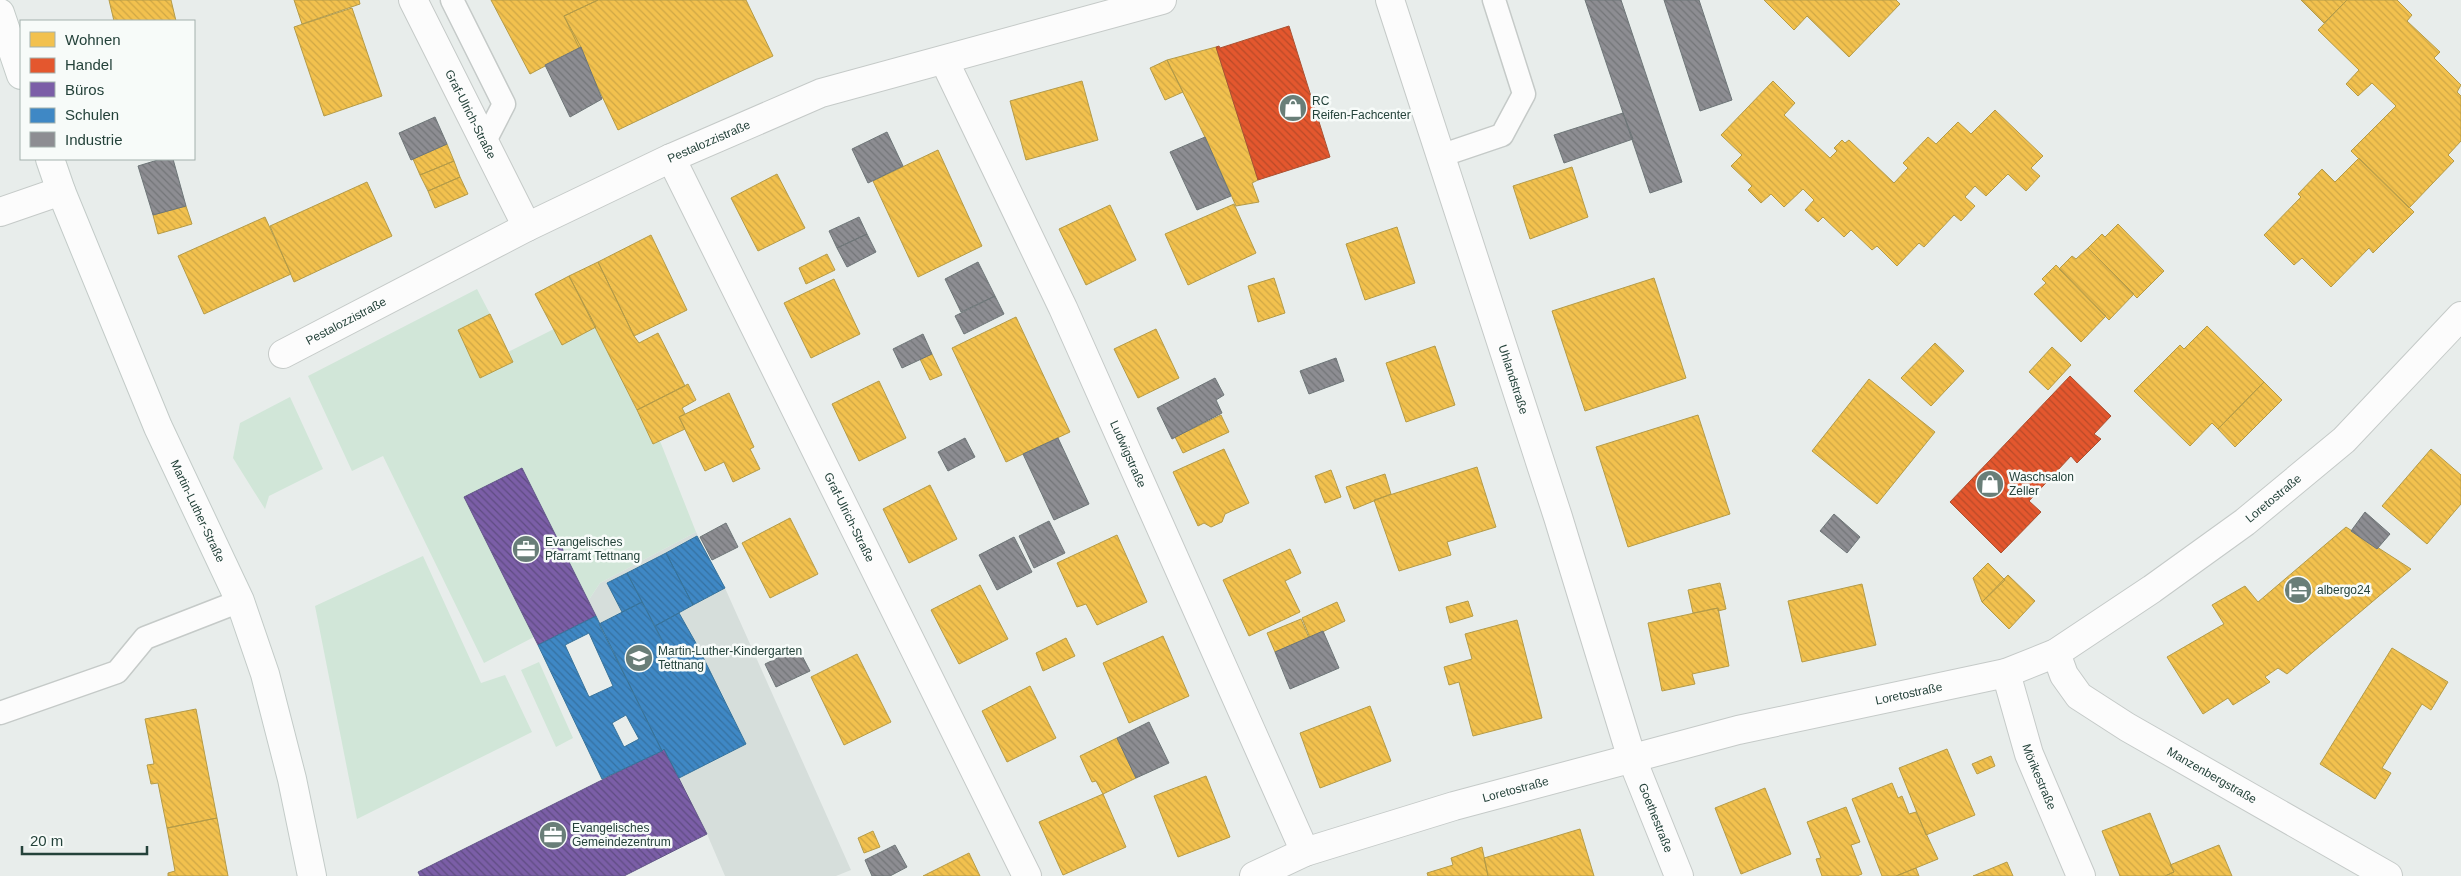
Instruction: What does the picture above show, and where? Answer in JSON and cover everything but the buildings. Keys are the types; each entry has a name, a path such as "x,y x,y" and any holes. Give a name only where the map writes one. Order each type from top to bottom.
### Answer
{"street":[{"name":"Graf-Ulrich-Straße","path":"413,0 527,228"},
{"name":"Pestalozzistraße","path":"283,354 527,228 671,158 821,92 1162,0"},
{"name":"Uhlandstraße","path":"1390,0 1558,517 1632,759"},
{"path":"0,13 20,72"},
{"name":"Ludwigstraße","path":"944,60 1063,308 1305,852"},
{"name":"Graf-Ulrich-Straße","path":"671,158 1027,876"},
{"name":"Martin-Luther-Straße","path":"50,160 61,191 158,426 240,601 264,674 290,769 312,876"},
{"path":"0,212 61,191"},
{"name":"Loretostraße","path":"1254,876 1305,852 1454,806 1738,730 2006,673 2056,653 2152,589 2245,522 2344,440 2461,316"},
{"name":"Manzenbergstraße","path":"2056,653 2064,675 2079,696 2127,727 2388,876"},
{"name":"Mörikestraße","path":"2006,673 2029,754 2081,876"},
{"name":"Goethestraße","path":"1632,759 1679,876"}],"lane":[{"path":"452,0 504,104 484,141"},
{"path":"1440,156 1502,135 1524,94 1494,0"},
{"path":"0,714 117,672 145,638 240,601"}],"shaded area":[{"path":"696,532 725,588 851,870 836,876 725,876 707,834 664,750 613,686 589,633 596,616 588,601 600,583"}],"green space":[{"path":"477,289 490,314 458,330 480,378 513,362 508,352 554,329 562,345 596,327 653,444 660,441 696,532 600,583 588,601 534,637 484,663 383,456 352,471 308,376"},
{"path":"290,397 323,469 269,496 265,509 233,458 240,423"},
{"path":"423,556 481,683 505,675 532,732 357,819 315,606"},
{"path":"539,662 573,738 556,747 521,670"}],"place":[{"name":"RC Reifen-Fachcenter","path":"1293,108"},
{"name":"Waschsalon Zeller","path":"1990,484"},
{"name":"Evangelisches Pfarramt Tettnang","path":"526,549"},
{"name":"albergo24","path":"2298,590"},
{"name":"Martin-Luther-Kindergarten Tettnang","path":"639,658"},
{"name":"Evangelisches Gemeindezentrum","path":"553,835"}]}
